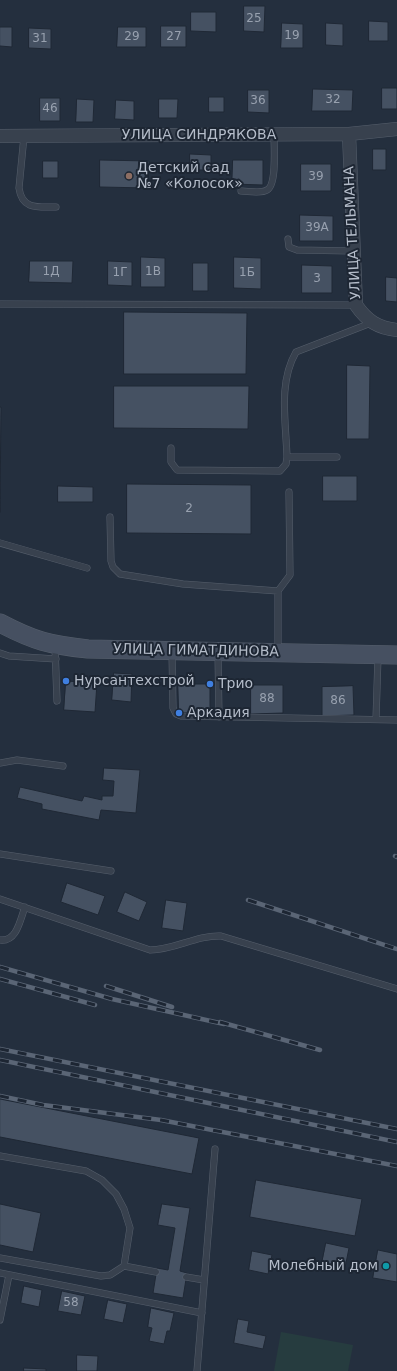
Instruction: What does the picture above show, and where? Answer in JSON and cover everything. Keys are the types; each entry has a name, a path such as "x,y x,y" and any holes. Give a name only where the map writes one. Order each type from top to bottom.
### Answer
{"main road":[{"name":"УЛИЦА ГИМАТДИНОВА","path":"0,623 56,653 88,649 397,655"}],"street":[{"name":"УЛИЦА СИНДРЯКОВА","path":"0,136 348,134 397,129"},
{"name":"УЛИЦА ТЕЛЬМАНА","path":"348,134 356,305 363,316 371,323 384,329 397,330"}],"lane":[{"path":"241,191 266,191 270,188 273,177 274,135"},
{"path":"24,136 19,188 20,197 26,204 35,208 56,207"},
{"path":"288,239 289,247 297,250 353,251"},
{"path":"0,304 356,305"},
{"path":"171,448 171,462 178,470 280,472 286,464 287,457 284,382 286,372 296,352 371,323"},
{"path":"287,457 337,457"},
{"path":"278,653 278,591 290,575 289,492"},
{"path":"110,517 111,561 113,567 120,574 183,584 278,591"},
{"path":"0,543 87,568"},
{"path":"172,651 173,708 174,712 181,716 397,720"},
{"path":"218,652 219,717"},
{"path":"0,653 9,656 56,653 57,701"},
{"path":"376,719 378,655"},
{"path":"0,763 17,760 63,766"},
{"path":"0,862 1,855 111,871"},
{"path":"0,899 150,950 171,948 200,937 221,936 397,989"},
{"path":"0,940 5,941 12,938 16,932 25,907"},
{"path":"197,1371 215,1148"},
{"path":"0,1156 86,1171 102,1180 116,1194 124,1208 130,1228 124,1266"},
{"path":"0,1258 101,1276 110,1275 124,1266 156,1272"},
{"path":"0,1273 202,1313"},
{"path":"0,1320 9,1275"},
{"path":"186,1277 204,1280"}],"green space":[{"path":"281,1332 353,1345 348,1371 274,1371"}],"building":[{"path":"244,6 265,6 264,32 244,31"},
{"path":"191,12 216,12 216,32 191,31"},
{"path":"369,21 388,22 388,41 369,41"},
{"path":"282,23 303,24 303,48 281,48"},
{"path":"326,23 343,24 343,46 326,45"},
{"path":"161,26 186,26 186,47 161,47"},
{"path":"0,27 12,27 12,47 0,46"},
{"path":"118,27 146,27 146,47 117,47"},
{"path":"29,28 51,29 51,49 29,48"},
{"path":"382,88 397,88 397,109 382,109"},
{"path":"313,89 353,90 352,111 312,111"},
{"path":"248,90 269,90 269,113 248,112"},
{"path":"209,97 224,97 224,112 209,112"},
{"path":"40,98 60,98 60,121 40,121"},
{"path":"77,99 94,100 93,122 76,122"},
{"path":"159,99 178,99 177,118 159,118"},
{"path":"116,100 134,101 134,120 115,119"},
{"path":"373,149 386,149 386,170 373,170"},
{"path":"190,154 211,155 211,170 190,170"},
{"path":"100,160 149,161 148,188 100,187"},
{"path":"233,160 263,160 263,185 232,184"},
{"path":"43,161 58,161 58,178 43,178"},
{"path":"301,164 331,164 331,191 301,191"},
{"path":"300,215 333,216 333,241 300,241"},
{"path":"141,257 165,258 165,287 141,287"},
{"path":"234,257 261,258 261,289 234,288"},
{"path":"30,261 73,261 72,283 29,282"},
{"path":"108,261 132,262 132,286 108,285"},
{"path":"193,263 208,263 208,291 193,291"},
{"path":"302,265 332,266 332,293 302,293"},
{"path":"386,277 397,278 397,302 386,301"},
{"path":"124,312 247,313 246,374 124,374"},
{"path":"347,365 370,366 369,439 347,439"},
{"path":"114,386 249,386 248,429 114,428"},
{"path":"0,407 1,407 0,512"},
{"path":"323,476 357,476 357,501 323,501"},
{"path":"127,484 251,485 251,534 127,533"},
{"path":"58,486 93,487 93,502 58,502"},
{"path":"114,673 132,674 131,702 112,700"},
{"path":"66,681 97,683 95,712 64,710"},
{"path":"178,684 210,684 210,712 179,713"},
{"path":"251,685 283,685 283,713 251,714"},
{"path":"353,686 354,715 322,716 322,687"},
{"path":"104,768 140,770 136,813 101,810 99,820 42,809 42,804 17,798 20,787 82,801 84,796 102,800 102,796 113,796 114,781 103,780"},
{"path":"67,883 105,896 98,915 61,902"},
{"path":"125,892 147,902 139,921 117,912"},
{"path":"166,900 187,903 183,931 162,928"},
{"path":"0,1099 199,1138 192,1174 0,1137"},
{"path":"256,1180 362,1199 355,1236 250,1217"},
{"path":"0,1204 41,1213 33,1252 0,1245"},
{"path":"162,1204 190,1208 180,1271 187,1273 183,1298 153,1293 157,1268 168,1270 175,1228 158,1225"},
{"path":"326,1243 349,1248 345,1268 322,1263"},
{"name":"Молебный дом","path":"378,1250 397,1254 397,1282 373,1278"},
{"path":"252,1251 272,1255 268,1274 249,1270"},
{"path":"24,1286 42,1290 39,1307 21,1303"},
{"path":"62,1291 85,1296 81,1315 58,1311"},
{"path":"108,1300 127,1304 123,1323 104,1319"},
{"path":"151,1308 174,1313 170,1331 167,1331 164,1344 149,1341 152,1328 148,1327"},
{"path":"238,1319 249,1321 247,1332 266,1336 263,1349 234,1343"},
{"path":"77,1355 98,1356 97,1371 77,1371"},
{"path":"24,1368 46,1369 46,1371 24,1371"}],"railway":[{"path":"248,900 397,949"},
{"path":"0,967 112,999 224,1024"},
{"path":"0,979 95,1005"},
{"path":"106,986 172,1007"},
{"path":"220,1022 320,1050"},
{"path":"0,1049 397,1129"},
{"path":"0,1060 397,1142"},
{"path":"0,1096 43,1105 161,1120 397,1166"}],"place":[{"name":"Детский сад №7 «Колосок»","path":"129,176"},
{"name":"Нурсантехстрой","path":"66,681"},
{"name":"Трио","path":"210,684"},
{"name":"Аркадия","path":"179,713"},
{"name":"Молебный дом","path":"386,1266"}]}
